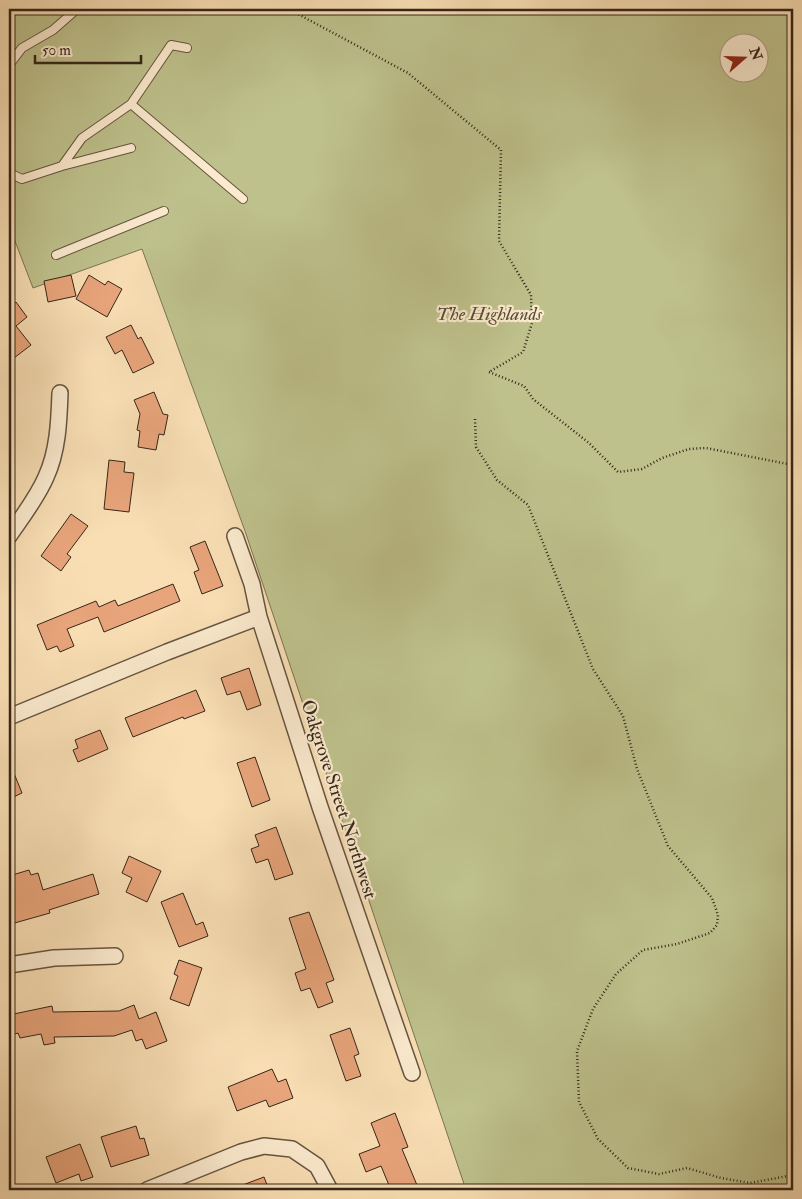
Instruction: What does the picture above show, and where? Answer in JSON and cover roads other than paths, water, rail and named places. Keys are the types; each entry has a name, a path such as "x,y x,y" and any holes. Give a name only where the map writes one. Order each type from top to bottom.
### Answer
{"street":[{"path":"9,536 35,498 52,462 59,422 60,393"},
{"name":"Oakgrove Street Northwest","path":"235,536 252,584 259,617 320,807 412,1073"},
{"path":"9,717 167,652 259,617"},
{"path":"9,965 54,958 115,956"},
{"path":"147,1190 240,1152 264,1146 292,1149 317,1166 330,1190"}],"lane":[{"path":"9,65 22,48 53,30 77,9"},
{"path":"62,166 82,138 131,104 171,45 186,48"},
{"path":"131,104 243,198"},
{"path":"9,173 22,179 130,148"},
{"path":"56,255 164,211"}],"park label":[{"name":"The Highlands","path":"489,313"}]}
